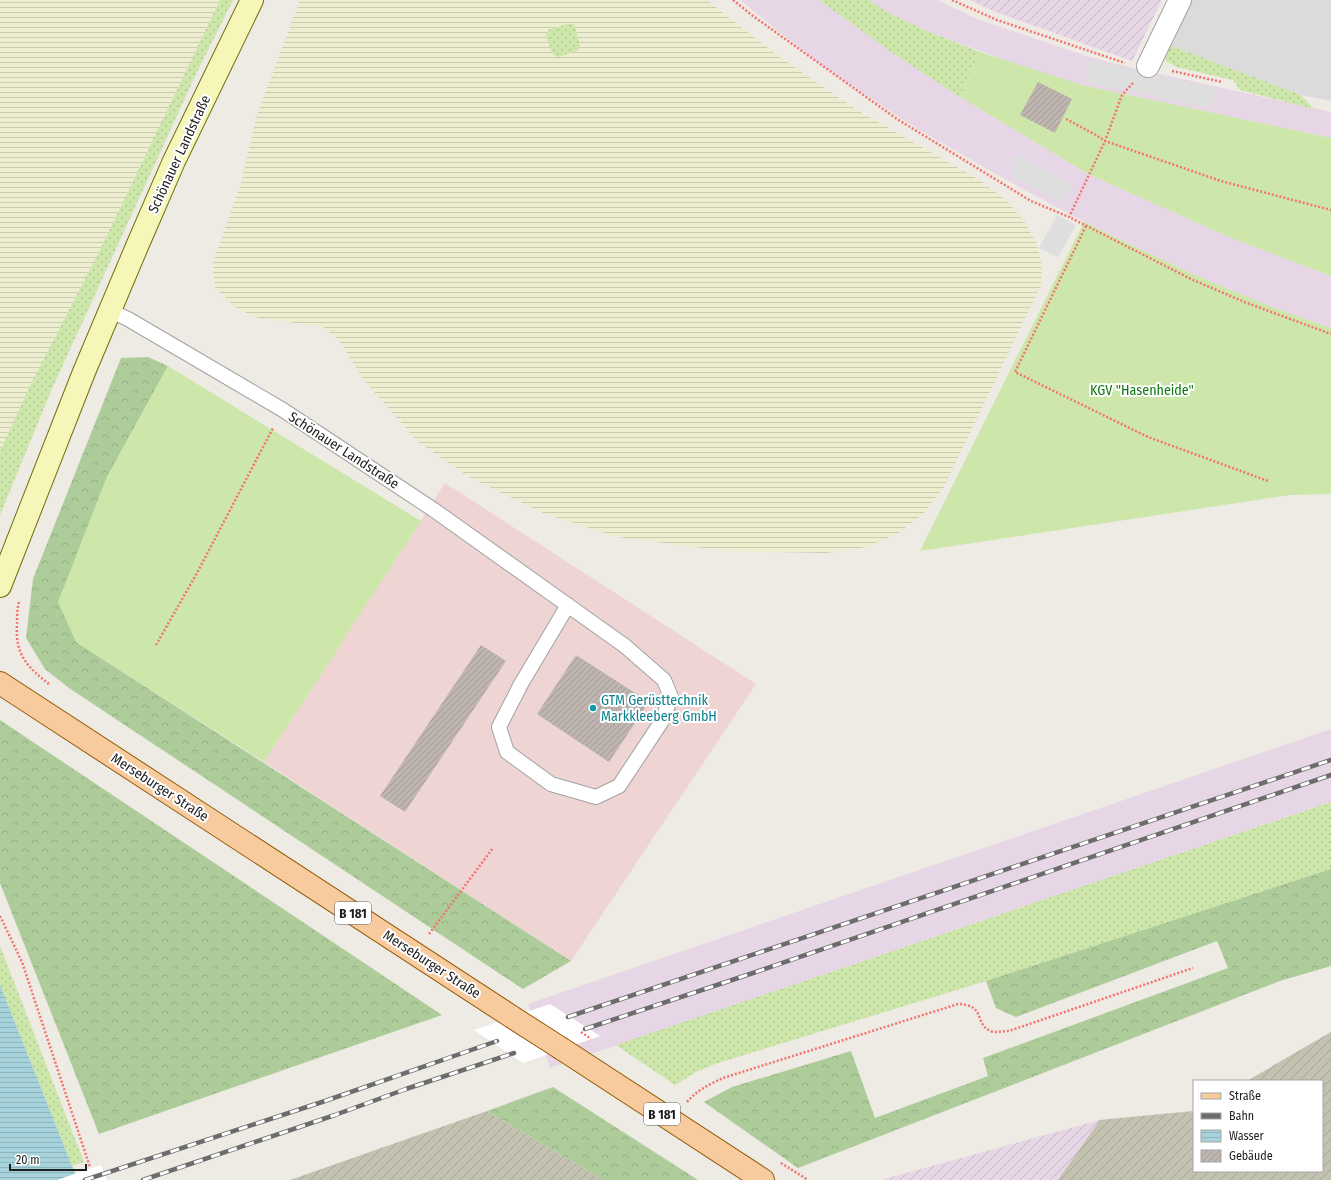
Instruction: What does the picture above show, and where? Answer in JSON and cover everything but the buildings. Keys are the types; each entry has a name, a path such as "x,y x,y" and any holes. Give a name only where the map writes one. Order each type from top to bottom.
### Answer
{"main road":[{"name":"Merseburger Straße","path":"0,683 763,1180"}],"street":[{"name":"Schönauer Landstraße","path":"0,586 109,310 174,162 252,0"},
{"path":"1148,66 1180,0"}],"lane":[{"name":"Schönauer Landstraße","path":"109,310 128,319 283,410 430,507 568,605 625,646 664,680 671,697 662,721 619,786 596,797 551,784 507,752 499,727 521,684 568,605"}],"path":[{"path":"733,0 753,16 897,119 1031,202 1069,217 1193,280 1247,303 1331,334"},
{"path":"952,0 997,20 1122,63 1148,66 1222,82"},
{"path":"1069,217 1105,141 1122,95 1148,66"},
{"path":"1066,119 1105,141 1221,181 1331,210"},
{"path":"1086,226 1015,372 1148,437 1268,481"},
{"path":"156,645 197,573 283,410"},
{"path":"20,599 16,632 19,652 36,673 52,686"},
{"path":"429,934 493,848"},
{"path":"0,916 22,962 90,1167"},
{"path":"670,1120 692,1095 707,1085 723,1078 958,1004 968,1004 974,1007 985,1026 990,1031 1009,1031 1193,968"}],"shaded area":[{"path":"740,0 819,0 894,54 960,97 1090,175 1229,237 1331,276 1331,328 1269,306 1188,272 1084,222 994,173 908,123 816,61"},
{"path":"868,0 937,0 977,19 1089,57 1331,112 1331,138 1082,85 1035,71 929,32 893,15"},
{"path":"970,0 1162,0 1132,61 993,11"},
{"path":"1186,0 1331,0 1331,101 1301,95 1166,44"},
{"path":"1089,60 1216,88 1212,109 1086,82"},
{"path":"1015,154 1073,185 1063,203 1011,176"},
{"path":"1057,215 1076,225 1058,257 1039,248"},
{"path":"445,483 756,684 571,961 264,762"},
{"path":"1331,729 1331,802 550,1068 528,1004"},
{"path":"1331,1032 1331,1180 881,1180 1100,1120 1193,1111 1193,1172 1323,1172 1323,1080 1249,1080"},
{"path":"1331,1032 1331,1180 1058,1180 1100,1120 1193,1111 1193,1172 1323,1172 1323,1080 1249,1080"},
{"path":"487,1111 604,1180 290,1180"}],"green space":[{"path":"0,0 220,0 100,250 32,382 0,451"},
{"path":"220,0 233,0 196,74 51,391 0,515 0,451 32,382 100,250"},
{"path":"300,0 707,0 778,56 857,110 981,181 1006,200 1024,221 1036,242 1042,264 1041,285 944,487 922,515 897,534 866,547 826,553 725,551 618,537 543,513 471,478 418,442 363,379 339,340 323,327 254,317 234,306 215,288 213,262 240,186 257,115"},
{"path":"819,0 868,0 893,15 929,32 980,52 960,97 894,54"},
{"path":"567,24 574,24 580,45 578,50 559,57 553,55 546,36 548,30"},
{"path":"1166,44 1301,95 1314,109 1240,90 1233,80 1176,67 1166,61 1163,52"},
{"path":"980,52 1082,85 1331,138 1331,276 1229,237 1090,175 960,97"},
{"name":"KGV \"Hasenheide\"","path":"1084,222 1188,272 1269,306 1331,328 1331,494 1290,495 920,551"},
{"path":"148,357 168,366 106,479 76,642 571,961 523,989 69,688 45,669 26,638 33,579 121,358"},
{"path":"168,366 421,521 264,762 76,642 58,602 106,479"},
{"path":"0,720 442,1015 99,1134 0,883"},
{"path":"1331,802 1331,869 986,981 715,1064 696,1072 675,1085 616,1045"},
{"path":"1331,869 1331,966 1280,981 798,1168 704,1102 732,1087 851,1051 875,1118 988,1076 983,1058 1228,968 1217,941 1016,1017 996,1008 986,981"},
{"path":"0,946 84,1162 72,1166 0,985"},
{"path":"553,1087 698,1180 604,1180 487,1111"}],"water":[{"path":"0,985 72,1166 78,1180 0,1180"}],"pier":[{"path":"550,1004 600,1036 523,1063 474,1030"},
{"path":"101,1165 107,1180 57,1180"}],"railway":[{"path":"568,1017 1331,760"},
{"path":"585,1029 1331,775"},
{"path":"85,1180 325,1101 497,1041"},
{"path":"143,1180 514,1053"}],"place":[{"name":"GTM Gerüsttechnik Markkleeberg GmbH","path":"593,708"}]}
